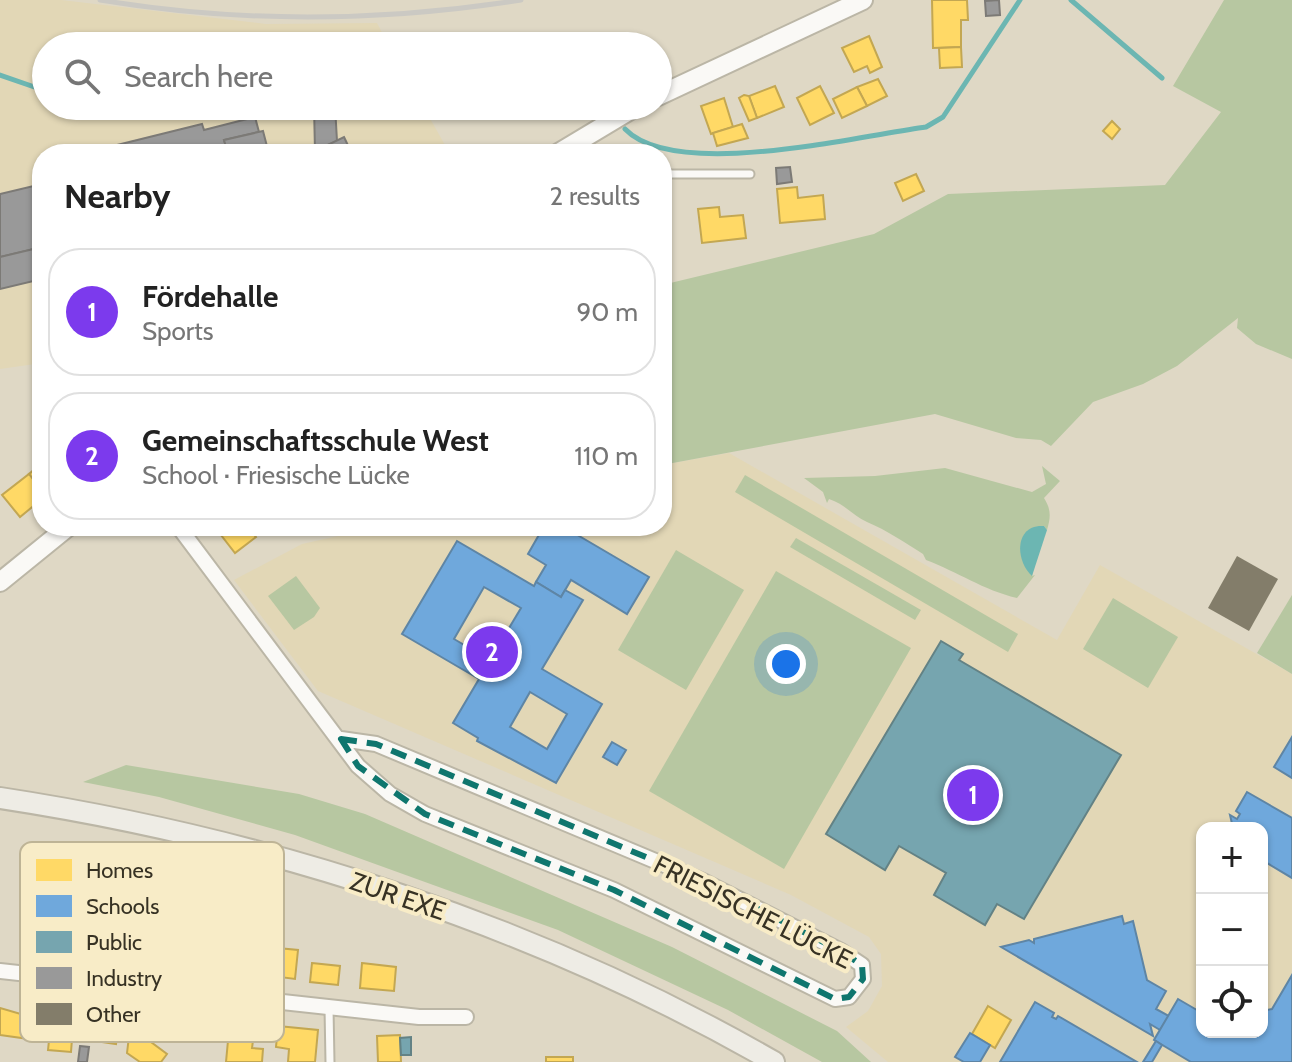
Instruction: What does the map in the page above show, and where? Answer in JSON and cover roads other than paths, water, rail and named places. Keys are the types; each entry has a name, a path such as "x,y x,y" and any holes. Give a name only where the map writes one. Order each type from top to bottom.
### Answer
{"main road":[{"name":"ZUR EXE","path":"0,798 119,818 216,842"},
{"name":"ZUR EXE","path":"284,859 431,906 636,990 774,1062"}],"street":[{"path":"672,89 863,0"},
{"path":"580,144 616,120"},
{"path":"0,582 57,536"},
{"name":"FRIESISCHE LÜCKE","path":"186,536 341,739 358,766 390,794 425,814 628,896 835,999 849,997 863,979 862,965 841,951 703,881 376,744 341,739"},
{"path":"0,971 20,973"},
{"path":"284,1001 419,1017 466,1017"}],"lane":[{"path":"672,174 750,174"},
{"path":"329,1006 330,1062"}],"water":[{"path":"1044,526 1047,530 1032,576 1022,562 1020,545 1027,531"}],"waterway":[{"path":"672,149 724,154 769,151 926,127 943,117 1020,0"},
{"path":"1071,0 1162,78"},
{"path":"0,75 32,86"},
{"path":"625,129 650,144"}],"railway":[{"path":"100,0 205,13 310,17 416,13 521,0"}],"place":[{"name":"Gemeinschaftsschule West","path":"492,652"},
{"name":"Fördehalle","path":"973,795"}]}
